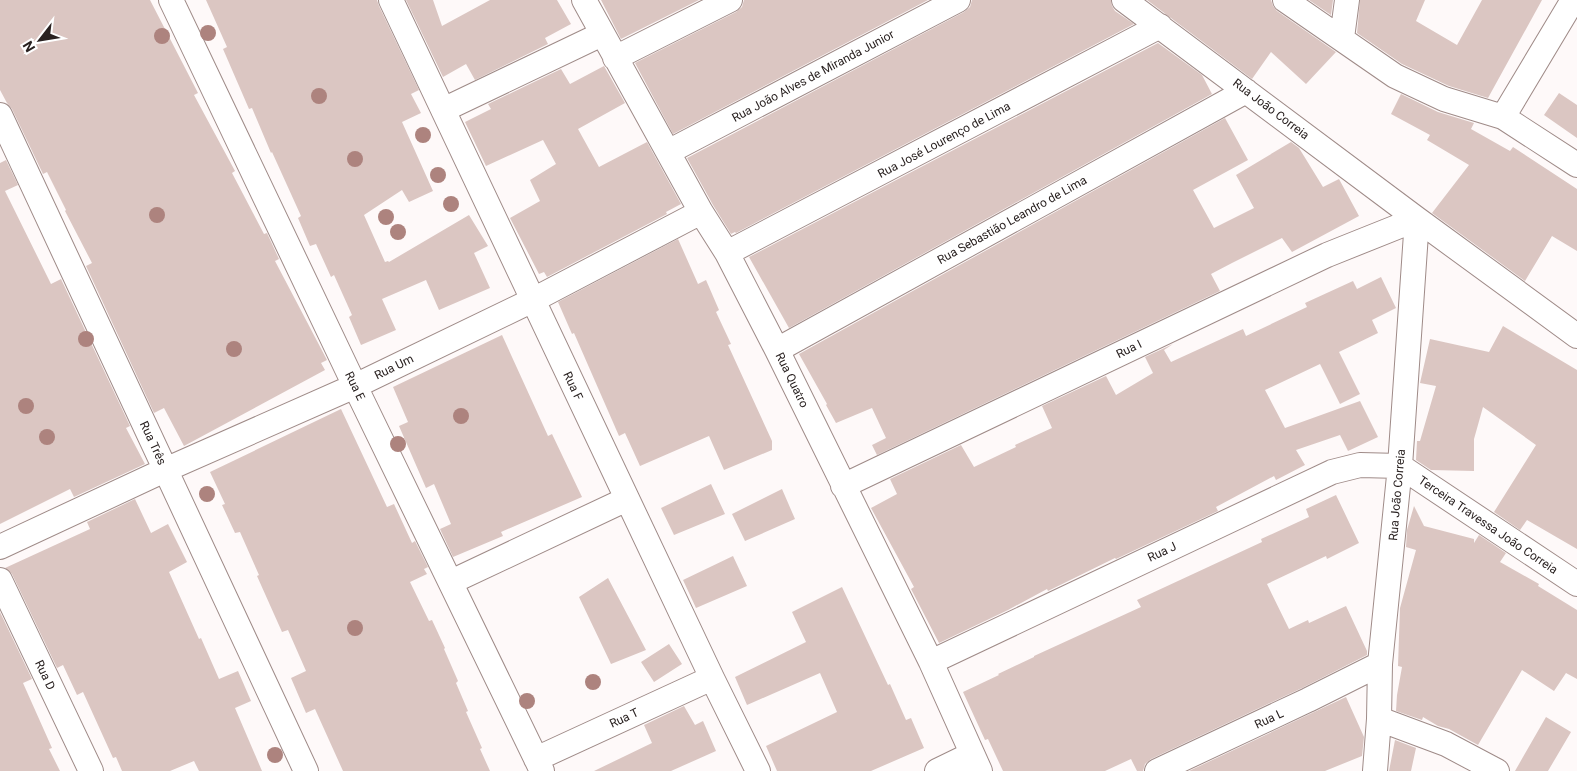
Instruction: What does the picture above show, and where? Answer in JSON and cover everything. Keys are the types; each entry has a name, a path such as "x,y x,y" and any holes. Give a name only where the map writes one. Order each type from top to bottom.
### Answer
{"street":[{"name":"Rua E","path":"171,0 355,386 539,765"},
{"name":"Rua F","path":"391,0 712,678 758,771"},
{"name":"Rua Quatro","path":"584,0 701,212 727,253 777,350 931,662 976,763"},
{"path":"615,58 730,0"},
{"name":"Rua João Alves de Miranda Junior","path":"668,152 958,0"},
{"name":"Rua João Correia","path":"1124,0 1417,220 1577,336"},
{"path":"1284,0 1395,76 1444,99 1503,117 1577,165"},
{"path":"1342,38 1347,0"},
{"path":"1503,117 1572,0"},
{"name":"Rua José Lourenço de Lima","path":"727,253 1160,26"},
{"path":"443,110 602,34"},
{"name":"Rua Sebastião Leandro de Lima","path":"777,350 1246,91"},
{"name":"Rua Três","path":"0,115 306,771"},
{"name":"Rua Um","path":"0,547 165,470 355,386 533,300 701,212"},
{"name":"Rua João Correia","path":"1375,771 1379,720 1380,664 1400,466 1417,220"},
{"name":"Rua I","path":"843,486 1327,255 1417,220"},
{"name":"Rua J","path":"931,662 1332,472 1360,465 1400,466"},
{"name":"Terceira Travessa João Correia","path":"1400,466 1577,584"},
{"path":"451,582 627,499"},
{"name":"Rua D","path":"0,580 91,771"},
{"name":"Rua L","path":"1157,771 1380,664"},
{"name":"Rua T","path":"539,765 712,678"},
{"path":"1379,720 1446,744 1497,771"},
{"path":"937,771 976,763"}],"building":[{"path":"0,0 150,0 198,93 194,95 235,171 232,173 264,234 267,233 279,259 275,261 327,360 321,363 325,370 184,446 164,408 154,413 86,266 92,263 47,172 43,174 12,109 0,90"},
{"path":"206,0 377,0 419,90 411,94 421,113 402,122 433,191 409,202 402,190 364,215 385,262 389,262 469,215 488,246 474,253 490,288 439,310 426,280 382,299 396,330 361,345 349,317 352,315 334,275 331,277 316,244 310,246 298,218 301,216 252,108 249,109 223,49 227,47"},
{"path":"406,0 433,0 442,26 490,0 557,0 571,24 545,38 548,44 475,80 466,64 443,77"},
{"path":"601,0 699,0 621,39"},
{"path":"744,0 928,0 673,134 635,63 736,12 742,7"},
{"path":"972,0 1111,0 1115,11 1134,24 731,234 687,158 964,12 970,7"},
{"path":"1147,0 1271,0 1277,11 1336,52 1306,84 1271,52 1252,79"},
{"path":"1309,0 1333,0 1331,15"},
{"path":"1360,0 1425,0 1416,21 1457,45 1482,0 1542,0 1488,98 1449,86 1402,64 1357,33"},
{"path":"1158,43 1202,75 1212,94 789,328 749,257"},
{"path":"604,66 625,103 578,129 599,167 647,142 681,204 666,212 667,214 547,277 544,272 539,274 510,218 540,201 530,180 556,164 543,140 486,166 465,122 491,109 488,104 561,69 570,84"},
{"path":"1559,93 1577,105 1577,138 1544,115"},
{"path":"1401,94 1438,112 1474,123 1471,129 1510,151 1513,147 1577,189 1577,251 1552,236 1525,281 1432,213 1469,165 1427,140 1430,135 1391,114"},
{"path":"1225,118 1248,160 1193,190 1214,228 1254,208 1236,175 1291,142 1299,148 1323,187 1339,179 1359,216 1292,252 1282,238 1211,274 1220,291 877,455 872,445 886,438 872,408 836,423 799,354"},
{"path":"6,160 18,185 5,191 51,284 61,279 130,426 126,428 145,464 74,497 70,489 0,524 0,163"},
{"path":"678,239 698,284 706,280 719,310 716,312 731,344 728,345 772,441 772,450 724,470 709,436 640,466 625,433 619,436 574,333 572,334 558,302"},
{"path":"1381,277 1396,308 1372,320 1378,333 1339,352 1360,394 1340,404 1320,364 1265,390 1285,428 1360,401 1378,437 1348,451 1340,435 1296,450 1305,465 1276,480 1274,476 1216,507 1218,511 1048,591 1047,589 939,643 911,589 914,587 871,508 897,494 890,479 961,445 974,467 1052,428 1042,406 1106,376 1116,395 1153,373 1145,357 1173,344 1164,350 1171,362 1243,329 1246,336 1307,307 1305,303 1353,281 1357,289"},
{"path":"1503,326 1577,370 1577,549 1527,520 1520,530 1494,512 1536,445 1483,407 1474,439 1474,471 1431,470 1416,460 1417,441 1420,441 1436,386 1420,383 1430,339 1489,352"},
{"path":"502,335 548,436 552,434 582,497 501,532 503,536 453,557 440,529 451,524 434,484 426,488 399,426 408,422 393,387"},
{"path":"341,409 387,507 394,504 412,543 415,541 428,567 424,569 427,574 410,582 429,621 432,620 445,648 458,681 456,683 468,711 466,712 490,771 343,771 315,709 306,713 291,678 306,671 288,630 282,632 240,532 235,533 222,505 225,504 210,472"},
{"path":"711,484 725,514 674,535 661,508"},
{"path":"782,489 795,519 745,541 732,514"},
{"path":"1336,495 1359,543 1327,559 1326,556 1267,584 1289,629 1308,620 1309,623 1346,606 1367,651 1367,655 1302,688 1151,759 1145,764 1143,771 1137,771 1131,759 1105,771 1003,771 988,739 985,740 963,692 1034,656 1141,607 1137,600 1262,542 1261,539 1309,517 1306,509"},
{"path":"135,499 151,533 168,524 187,562 169,572 219,679 238,671 251,701 235,708 262,771 199,771 194,761 170,771 122,771 116,757 113,758 83,692 77,695 63,665 57,668 12,574 5,568 90,529 87,522"},
{"path":"1414,506 1424,526 1474,539 1474,543 1479,535 1506,553 1500,562 1539,584 1538,586 1577,610 1577,679 1566,673 1554,691 1522,670 1478,745 1423,717 1422,720 1396,711 1402,667 1398,666 1400,608 1416,550 1406,547 1407,530"},
{"path":"733,556 747,586 696,608 683,580"},
{"path":"608,578 646,650 611,664 579,597"},
{"path":"842,587 888,685 890,684 906,720 911,718 924,748 871,771 777,771 766,746 837,712 820,673 747,705 735,677 806,642 792,612"},
{"path":"0,612 32,679 23,683 52,748 49,749 60,771 0,771"},
{"path":"669,644 682,664 654,682 641,662"},
{"path":"1346,697 1364,737 1362,756 1325,771 1189,771"},
{"path":"684,706 695,725 703,721 716,751 671,771 594,771 652,743 644,725"},
{"path":"1546,717 1571,732 1548,771 1515,771"},
{"path":"1395,740 1416,748 1411,771 1389,771"}]}
